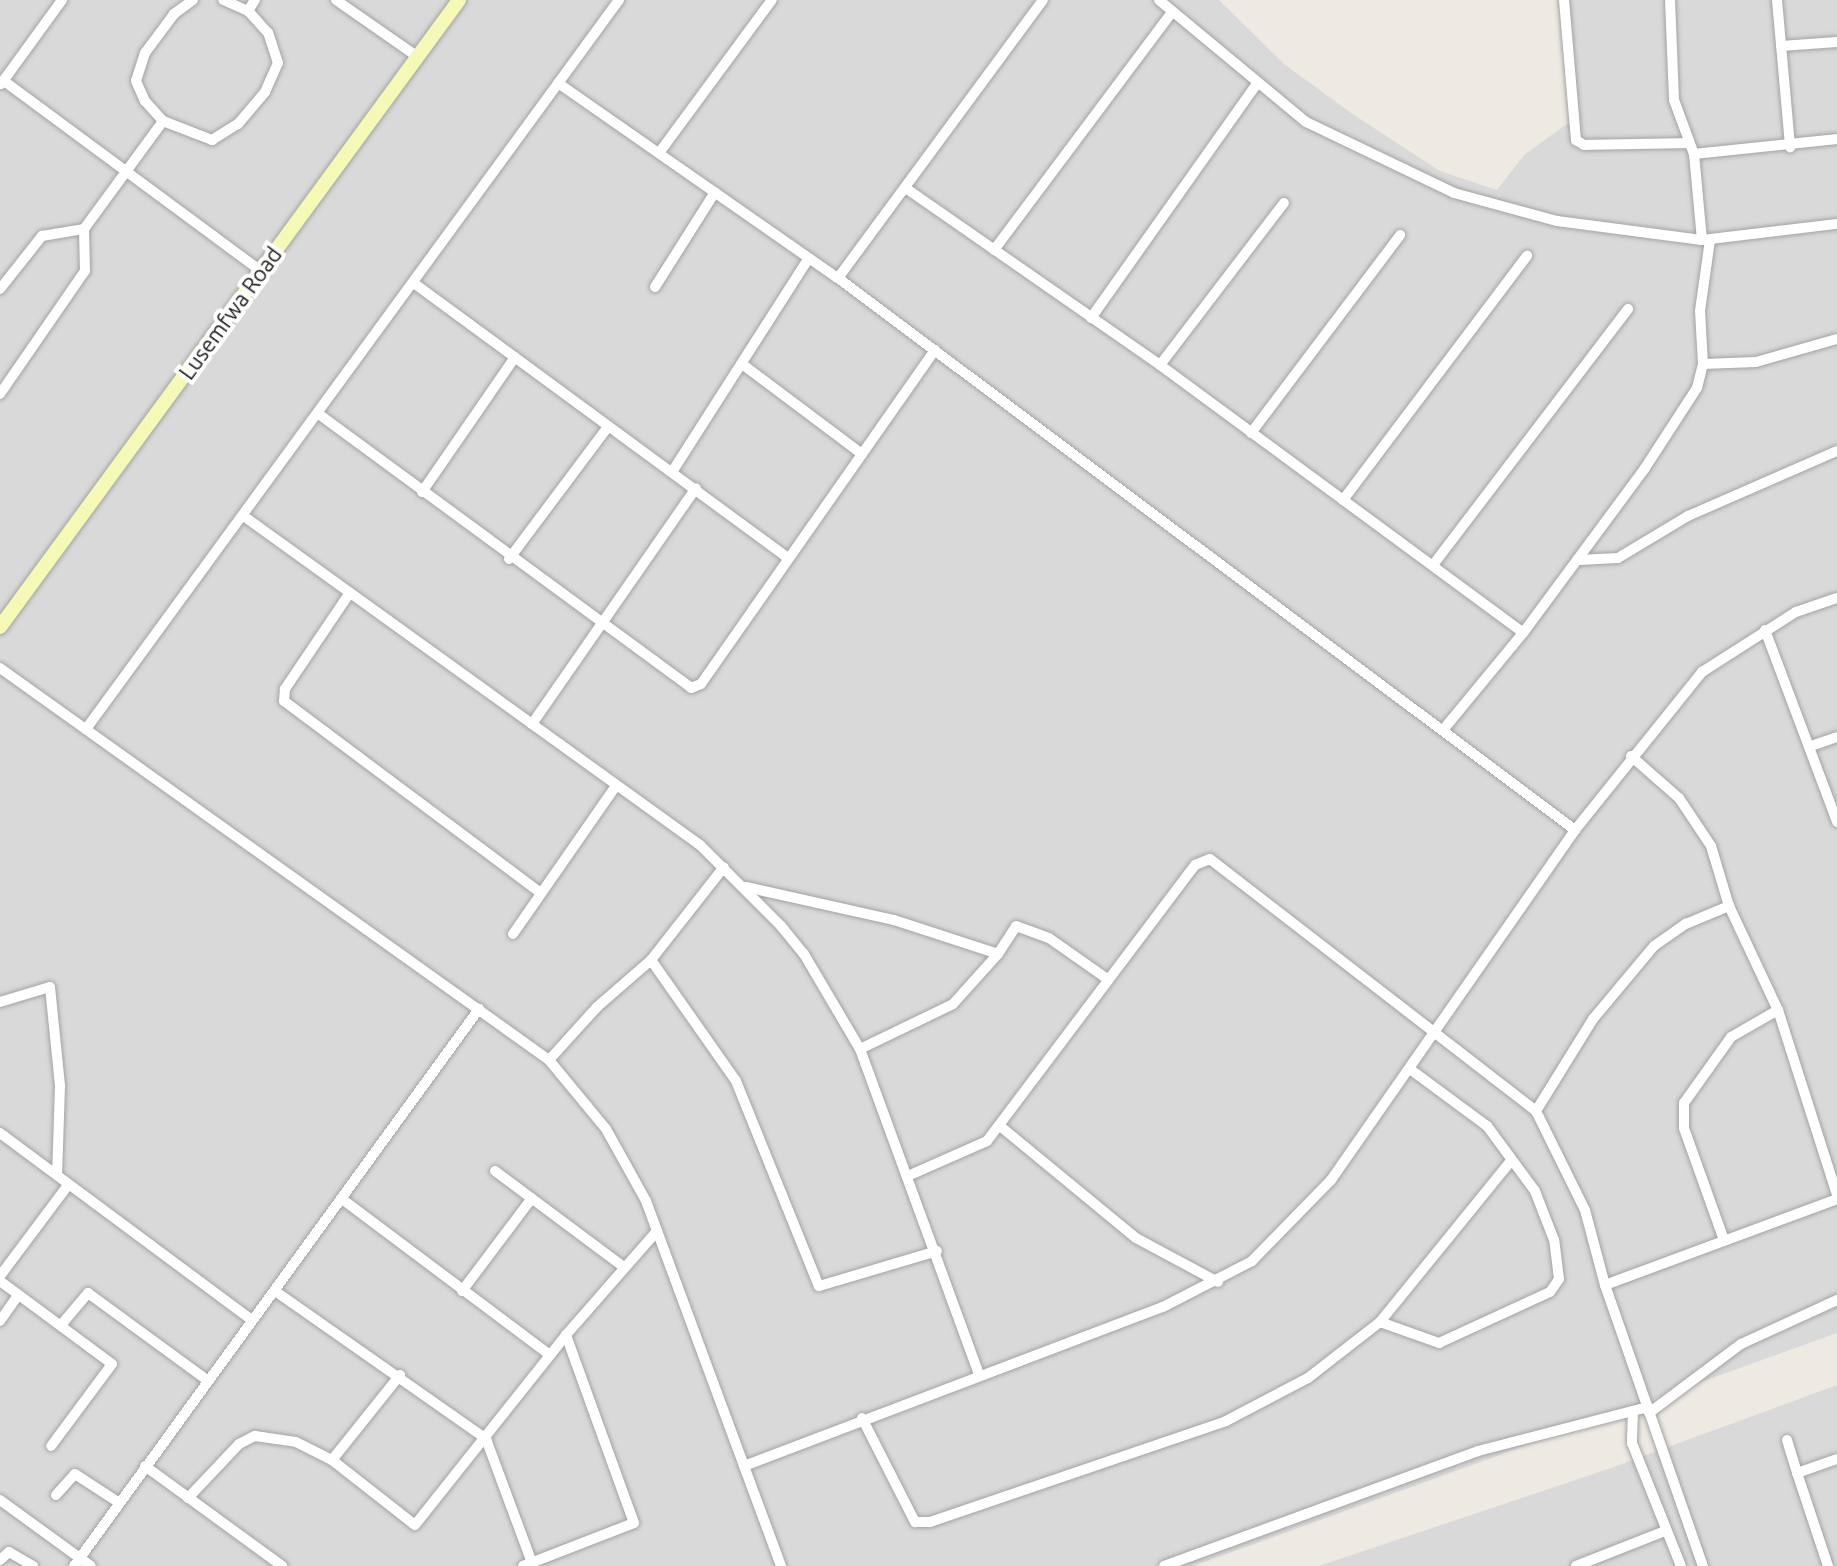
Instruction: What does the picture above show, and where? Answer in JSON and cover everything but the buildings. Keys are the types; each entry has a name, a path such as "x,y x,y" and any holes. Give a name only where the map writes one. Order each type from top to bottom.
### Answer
{"street":[{"path":"62,0 2,83 126,169 261,271"},
{"path":"193,0 174,14 138,67 139,91 163,121 201,137 220,138 265,92 276,74 276,50 248,11 223,0"},
{"path":"248,11 255,0"},
{"path":"336,0 418,57"},
{"name":"Lusemfwa Road","path":"0,627 459,0"},
{"path":"86,729 320,415 619,0"},
{"path":"659,153 772,0"},
{"path":"838,278 907,189 1043,0"},
{"path":"1159,0 1306,122 1454,193 1557,221 1706,240 1837,224"},
{"path":"1564,0 1576,140 1584,145 1688,143"},
{"path":"1444,729 1579,560 1687,405 1703,364 1700,311 1706,240 1694,154 1674,100 1670,0"},
{"path":"1777,0 1790,147"},
{"path":"994,250 1172,12"},
{"path":"1781,46 1837,42"},
{"path":"1091,318 1258,82"},
{"path":"558,83 838,278 1575,830"},
{"path":"0,394 85,271 84,229 163,121"},
{"path":"1694,154 1790,147 1837,139"},
{"path":"907,189 1160,365 1523,633"},
{"path":"655,287 715,192"},
{"path":"1160,365 1284,203"},
{"path":"0,289 42,236 84,229"},
{"path":"1251,433 1400,235"},
{"path":"1343,500 1527,256"},
{"path":"672,472 809,258"},
{"path":"415,284 788,558"},
{"path":"1433,565 1628,309"},
{"path":"1703,364 1756,362 1837,339"},
{"path":"320,415 509,559 691,688 701,684 935,350"},
{"path":"422,492 515,357"},
{"path":"742,364 862,454"},
{"path":"509,559 607,428"},
{"path":"1579,560 1618,558 1688,516 1837,451"},
{"path":"532,724 696,488"},
{"path":"245,517 724,867 804,954 860,1049 910,1175 979,1374"},
{"path":"349,594 285,689 284,701 541,893"},
{"path":"744,1466 1218,1282 1252,1261 1296,1221 1410,1069 1575,830 1631,756 1702,672 1765,630 1809,607 1837,598"},
{"path":"1765,630 1837,822"},
{"path":"0,668 549,1060 606,1129 646,1201 781,1566"},
{"path":"1811,746 1837,737"},
{"path":"1605,1285 1837,1197 1778,1010 1729,906 1711,846 1696,820 1631,756"},
{"path":"513,934 616,786"},
{"path":"910,1175 981,1146 1000,1126 1106,978 1195,865 1210,859 1536,1111 1577,1189 1605,1285 1703,1566"},
{"path":"549,1060 597,1007 651,960 724,867"},
{"path":"744,886 894,920 998,954"},
{"path":"1536,1111 1593,1019 1654,946 1686,924 1729,906"},
{"path":"860,1049 936,1015 998,954 1011,930 1023,926 1106,978"},
{"path":"651,960 736,1081 819,1286 937,1251"},
{"path":"0,1002 50,987 60,1086 57,1175"},
{"path":"77,1562 479,1009"},
{"path":"1724,1240 1684,1128 1684,1103 1731,1037 1778,1010"},
{"path":"1380,1322 1439,1343 1557,1287 1554,1240 1535,1191 1510,1162 1487,1126 1410,1069"},
{"path":"1000,1126 1136,1238 1218,1282"},
{"path":"0,1133 252,1320"},
{"path":"862,1418 906,1510 915,1522 930,1522 1248,1411 1308,1378 1380,1322 1510,1162"},
{"path":"495,1171 624,1267"},
{"path":"51,1446 112,1367 110,1359 18,1295 0,1278 68,1185"},
{"path":"462,1291 532,1198"},
{"path":"342,1199 550,1355"},
{"path":"188,1498 247,1438 296,1442 332,1460 415,1525 566,1335 657,1231"},
{"path":"275,1291 400,1375 486,1439 527,1564 549,1562 634,1523 566,1335"},
{"path":"61,1325 88,1293 207,1380"},
{"path":"0,1321 18,1295"},
{"path":"1164,1566 1478,1451 1633,1411 1648,1410 1741,1344 1837,1300"},
{"path":"332,1460 400,1375"},
{"path":"1633,1411 1632,1443 1681,1566"},
{"path":"1787,1440 1828,1566"},
{"path":"1797,1473 1837,1459"},
{"path":"145,1466 282,1566"},
{"path":"56,1495 75,1474 118,1502"},
{"path":"0,1500 77,1562 91,1566"},
{"path":"1576,1566 1665,1531"},
{"path":"0,1560 9,1552 33,1566"}],"shaded area":[{"path":"0,0 1219,0 1284,64 1354,115 1440,171 1497,190 1524,155 1575,118 1564,0 1837,0 1837,1333 1193,1566 0,1566"},
{"path":"1837,1385 1837,1566 1319,1566 1608,1469"}]}
